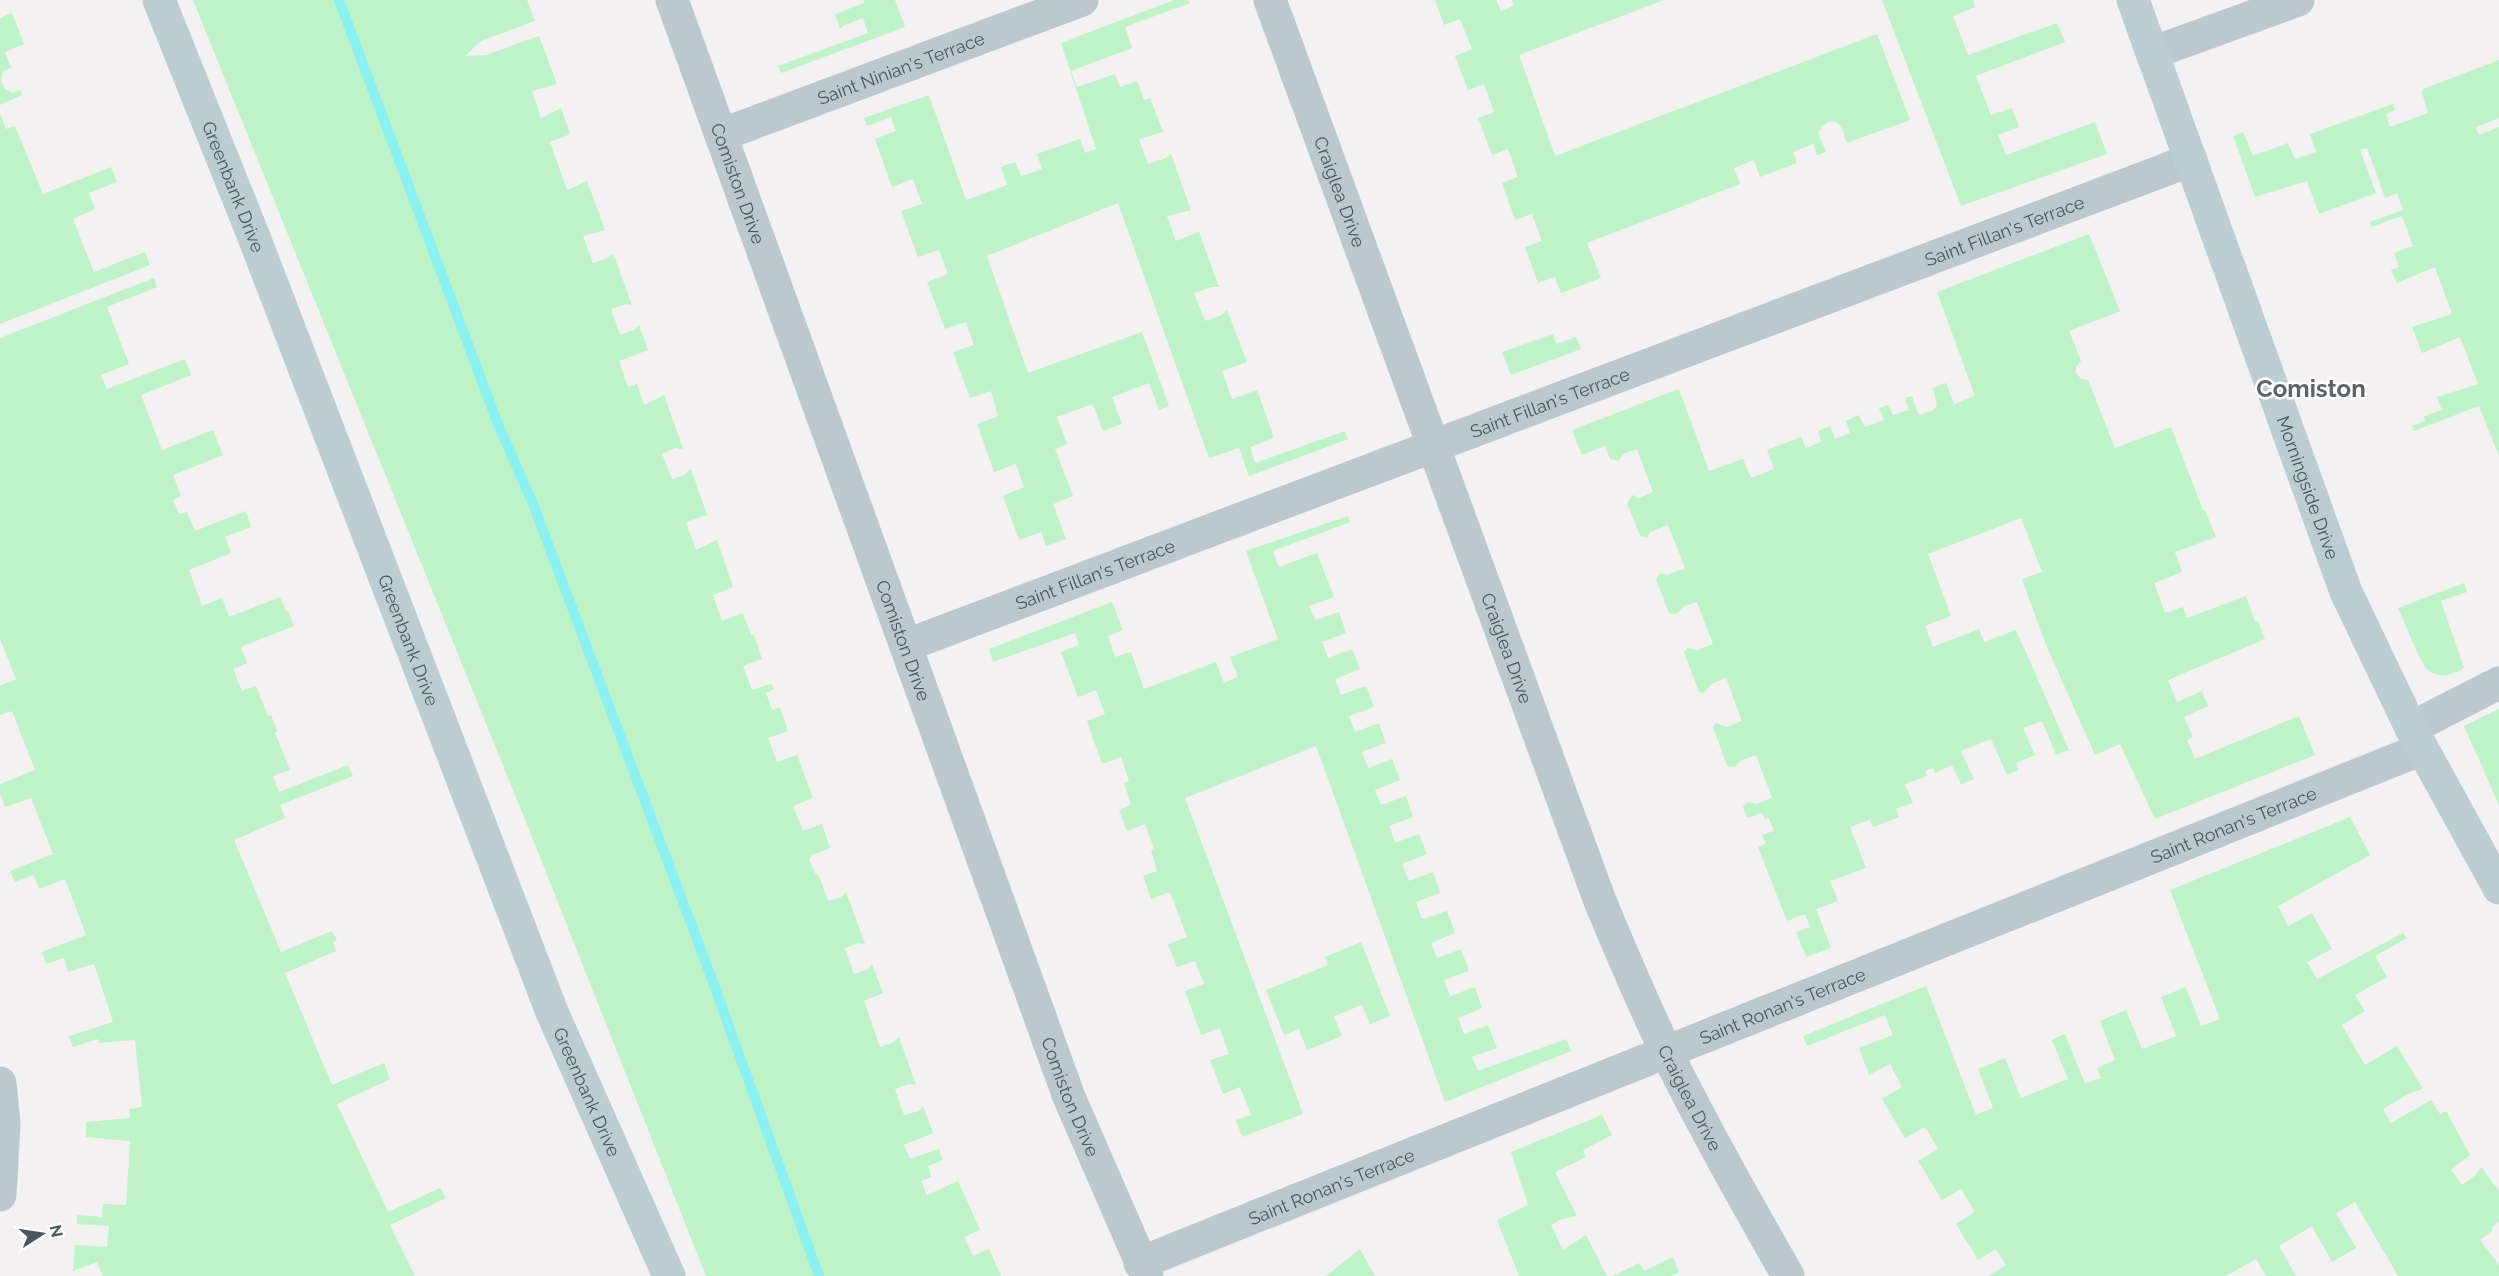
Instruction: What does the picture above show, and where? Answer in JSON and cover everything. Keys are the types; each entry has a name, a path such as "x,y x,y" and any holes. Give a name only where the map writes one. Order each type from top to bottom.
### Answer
{"street":[{"name":"Greenbank Drive","path":"159,0 252,232 552,1012 669,1276"},
{"name":"Comiston Drive","path":"672,0 1069,1097 1144,1269"},
{"name":"Saint Ninian's Terrace","path":"721,135 1082,0"},
{"name":"Craiglea Drive","path":"1270,0 1600,901 1666,1052 1788,1276"},
{"name":"Morningside Drive","path":"2133,0 2346,592 2416,738 2499,888"},
{"path":"2152,53 2298,0"},
{"name":"Saint Fillan's Terrace","path":"907,645 2192,160"},
{"name":"Saint Ronan's Terrace","path":"1144,1269 2416,738 2499,683"},
{"path":"0,1083 4,1154 0,1195"}],"green space":[{"path":"193,0 527,0 535,21 481,41 465,56 486,55 539,36 557,84 532,91 541,118 561,108 570,134 550,142 567,190 587,181 605,230 583,236 593,263 608,258 613,253 632,305 626,304 611,309 620,335 634,330 639,325 648,350 619,361 628,387 637,384 644,405 664,395 683,449 675,448 662,454 672,479 684,475 691,469 707,515 686,522 696,550 717,540 733,587 713,595 722,621 743,613 751,635 754,635 762,659 743,666 752,690 771,684 774,689 766,693 772,710 780,707 788,731 768,738 777,762 797,755 813,798 793,806 803,831 822,824 830,848 812,855 809,860 815,873 819,876 828,901 841,897 846,892 865,944 859,943 845,948 854,974 869,969 872,964 883,993 864,1001 880,1047 894,1042 899,1037 916,1085 909,1084 895,1089 904,1115 919,1111 923,1106 933,1133 904,1145 910,1159 939,1149 943,1160 928,1166 931,1177 921,1181 927,1195 958,1181 980,1230 964,1237 973,1256 989,1249 1001,1276 706,1276 532,837"},
{"path":"864,0 895,0 905,27 781,73 778,66 868,33 863,18 840,29 835,14 864,3"},
{"path":"1174,0 1188,0 1190,3 1125,27 1132,48 1071,71 1077,87 1115,74 1120,87 1137,81 1144,100 1150,98 1163,132 1139,139 1148,164 1171,154 1191,210 1167,216 1176,241 1199,232 1219,287 1194,293 1205,321 1222,315 1227,310 1247,362 1222,371 1232,399 1257,390 1274,438 1250,447 1255,463 1345,431 1348,439 1249,476 1239,448 1209,458 1118,203 987,256 1028,373 1142,332 1169,406 1159,410 1149,383 1112,397 1122,424 1103,431 1093,404 1057,417 1067,444 1055,449 1073,496 1053,504 1066,539 1046,546 1041,532 1019,540 1003,496 1024,487 1016,464 994,472 977,424 998,416 991,391 970,398 953,352 974,345 966,322 945,329 927,282 948,274 939,250 918,257 901,211 922,204 913,179 892,187 875,139 896,131 891,117 867,126 864,118 929,95 966,200 1007,185 1001,167 1015,162 1021,176 1042,169 1037,154 1080,139 1085,153 1096,149 1061,43"},
{"path":"1435,0 1496,0 1501,11 1514,6 1512,0 1664,0 1519,55 1555,156 1877,34 1910,120 1847,143 1839,124 1832,121 1824,125 1818,133 1826,152 1817,155 1813,144 1793,152 1797,163 1760,177 1754,160 1734,168 1740,184 1587,243 1601,278 1561,293 1555,277 1538,283 1525,247 1542,241 1532,214 1515,220 1502,183 1518,177 1508,149 1492,155 1478,118 1494,112 1484,84 1468,90 1455,56 1472,49 1460,19 1444,25"},
{"path":"1882,0 1973,0 1975,7 1953,16 1968,55 2057,23 2065,42 1976,76 1991,115 2012,108 2019,127 1998,135 2006,155 2095,122 2107,154 1961,206"},
{"path":"12,13 24,44 5,52 11,68 3,71 1,80 4,88 12,93 20,90 22,95 0,105 0,18"},
{"path":"2499,60 2499,118 2476,127 2479,135 2499,127 2499,456 2479,406 2414,431 2412,426 2425,421 2424,416 2442,410 2437,397 2478,384 2460,337 2422,353 2412,327 2452,314 2435,267 2397,283 2391,270 2399,267 2394,253 2413,246 2402,216 2371,227 2370,222 2403,210 2397,193 2385,198 2367,148 2360,150 2376,193 2319,214 2307,181 2255,197 2233,136 2243,132 2253,156 2288,143 2295,159 2316,152 2310,134 2393,104 2395,110 2386,114 2390,127 2428,113 2423,89"},
{"path":"0,113 6,129 15,126 43,194 111,167 117,182 89,193 95,209 73,219 94,272 145,252 150,265 0,324"},
{"path":"2089,234 2120,311 2069,331 2081,361 2076,367 2076,373 2081,379 2088,380 2115,448 2171,427 2203,510 2205,510 2216,537 2175,552 2182,572 2154,583 2165,613 2183,607 2187,618 2246,596 2255,622 2258,621 2265,639 2168,680 2177,702 2202,691 2208,706 2184,717 2193,737 2187,740 2195,759 2299,716 2315,755 2155,819 2120,744 2095,755 2046,645 2022,579 2042,572 2021,518 1928,554 1951,616 1925,626 1933,647 1979,629 1984,642 2016,630 2069,750 2056,755 2042,721 2023,728 2035,755 2016,763 2018,770 2007,775 1991,739 1961,751 1974,779 1961,784 1952,765 1935,773 1933,768 1925,771 1927,776 1905,784 1913,803 1896,809 1899,817 1873,827 1870,820 1850,827 1866,868 1830,881 1838,901 1816,909 1831,948 1806,957 1796,932 1810,927 1805,914 1787,921 1758,847 1766,844 1762,835 1774,831 1769,818 1765,819 1762,813 1747,818 1743,807 1747,802 1757,804 1772,798 1756,755 1740,761 1735,767 1727,766 1713,727 1716,723 1727,727 1742,721 1726,678 1711,684 1704,693 1699,692 1684,652 1687,648 1698,650 1713,644 1697,602 1684,606 1677,614 1669,613 1656,579 1660,573 1667,575 1685,568 1668,525 1650,532 1647,538 1640,536 1627,503 1633,495 1639,498 1653,492 1637,449 1623,454 1619,461 1610,459 1605,446 1582,455 1572,430 1679,389 1709,471 1743,459 1751,478 1774,469 1767,450 1801,437 1806,448 1821,442 1818,431 1830,426 1835,439 1850,433 1846,421 1859,415 1865,427 1884,420 1879,408 1888,405 1893,415 1909,410 1905,398 1912,396 1919,415 1932,411 1937,406 1933,388 1946,383 1954,404 1975,396 1937,292"},
{"path":"154,278 157,287 107,307 129,364 101,375 107,389 185,359 191,375 141,395 162,450 213,430 223,455 173,475 181,496 173,500 179,514 187,512 195,531 246,511 251,527 225,537 231,553 189,570 202,606 222,598 229,617 280,597 288,611 294,626 241,647 247,663 233,669 242,691 256,686 268,716 271,715 277,731 275,733 290,770 273,776 279,792 348,765 353,776 280,805 285,818 234,840 281,952 332,931 337,940 333,942 336,951 285,973 332,1085 384,1063 390,1079 337,1104 388,1212 440,1188 446,1198 390,1225 415,1276 103,1276 97,1262 73,1271 75,1245 107,1247 109,1226 77,1224 77,1215 102,1217 103,1204 126,1205 130,1141 86,1137 86,1122 130,1118 129,1109 142,1107 135,1040 99,1043 98,1039 73,1047 69,1036 113,1022 94,964 68,972 64,958 46,964 42,952 86,935 65,879 39,889 34,875 15,882 10,871 53,854 31,798 5,807 0,794 0,784 35,770 12,711 0,715 0,686 16,679 0,639 0,338"},
{"path":"1553,334 1556,344 1576,337 1581,349 1511,375 1502,352"},
{"path":"1348,516 1350,522 1273,551 1279,567 1317,553 1334,597 1309,606 1315,620 1339,612 1346,633 1322,642 1328,658 1352,649 1360,669 1335,679 1341,695 1366,686 1374,707 1349,716 1355,732 1379,723 1386,743 1362,752 1368,768 1392,759 1400,780 1375,790 1381,805 1406,796 1413,817 1389,826 1395,843 1419,834 1427,854 1402,864 1409,881 1433,872 1440,893 1416,902 1422,919 1447,911 1455,933 1431,943 1437,958 1461,949 1469,971 1444,980 1450,996 1475,987 1482,1008 1458,1018 1464,1034 1488,1025 1497,1048 1472,1057 1478,1071 1566,1039 1571,1051 1445,1102 1316,746 1185,798 1303,1114 1242,1137 1236,1120 1251,1115 1240,1087 1223,1094 1210,1060 1229,1054 1220,1028 1201,1035 1185,991 1204,984 1195,961 1177,967 1168,944 1187,937 1170,892 1151,899 1143,876 1157,871 1151,850 1154,849 1145,824 1127,831 1119,810 1131,805 1124,783 1129,781 1121,757 1102,764 1087,721 1105,714 1096,690 1078,697 1061,652 1079,645 1075,633 993,662 989,649 1112,602 1123,630 1108,636 1115,657 1131,652 1144,689 1216,662 1224,683 1238,677 1230,657 1278,639 1246,551"},
{"path":"2464,583 2467,592 2441,601 2464,668 2455,673 2435,674 2423,664 2398,608"},
{"path":"2499,709 2499,805 2464,726"},
{"path":"2350,817 2370,855 2278,906 2288,926 2312,913 2332,949 2307,962 2317,979 2403,933 2407,938 2375,956 2387,977 2355,995 2365,1011 2342,1025 2365,1065 2397,1046 2423,1089 2410,1093 2383,1109 2391,1123 2431,1100 2440,1114 2446,1111 2470,1155 2451,1170 2462,1185 2476,1175 2481,1167 2499,1191 2499,1221 2492,1227 2493,1230 2480,1240 2499,1265 2499,1276 2398,1276 2355,1202 2336,1213 2356,1248 2332,1262 2312,1226 2279,1246 2296,1276 2266,1276 2256,1259 2226,1276 1988,1276 2006,1265 1996,1249 1978,1260 1956,1224 1975,1212 1961,1189 1942,1200 1918,1161 1938,1149 1925,1127 1905,1138 1882,1099 1902,1087 1890,1064 1869,1075 1859,1048 1893,1035 1885,1015 1807,1046 1803,1036 1926,986 1976,1115 1993,1108 1978,1069 2005,1058 2021,1098 2068,1079 2052,1040 2065,1034 2085,1084 2101,1078 2097,1068 2115,1060 2100,1021 2126,1010 2142,1049 2176,1036 2161,997 2186,987 2201,1026 2220,1019 2170,890"},
{"path":"1361,942 1390,1016 1370,1024 1362,1005 1334,1016 1342,1036 1307,1050 1299,1029 1284,1035 1266,990 1328,965 1325,957"},
{"path":"1602,1115 1612,1135 1583,1150 1586,1157 1555,1172 1577,1216 1562,1219 1551,1225 1563,1250 1586,1235 1607,1276 1519,1276 1497,1220 1528,1205 1511,1152"},
{"path":"1360,1249 1375,1276 1326,1276"},
{"path":"1673,1257 1679,1272 1671,1276 1613,1276 1639,1263 1644,1271"}],"waterway":[{"path":"339,0 498,424 533,504 710,974 819,1276"}],"district":[{"name":"Comiston","path":"2311,388"}]}
